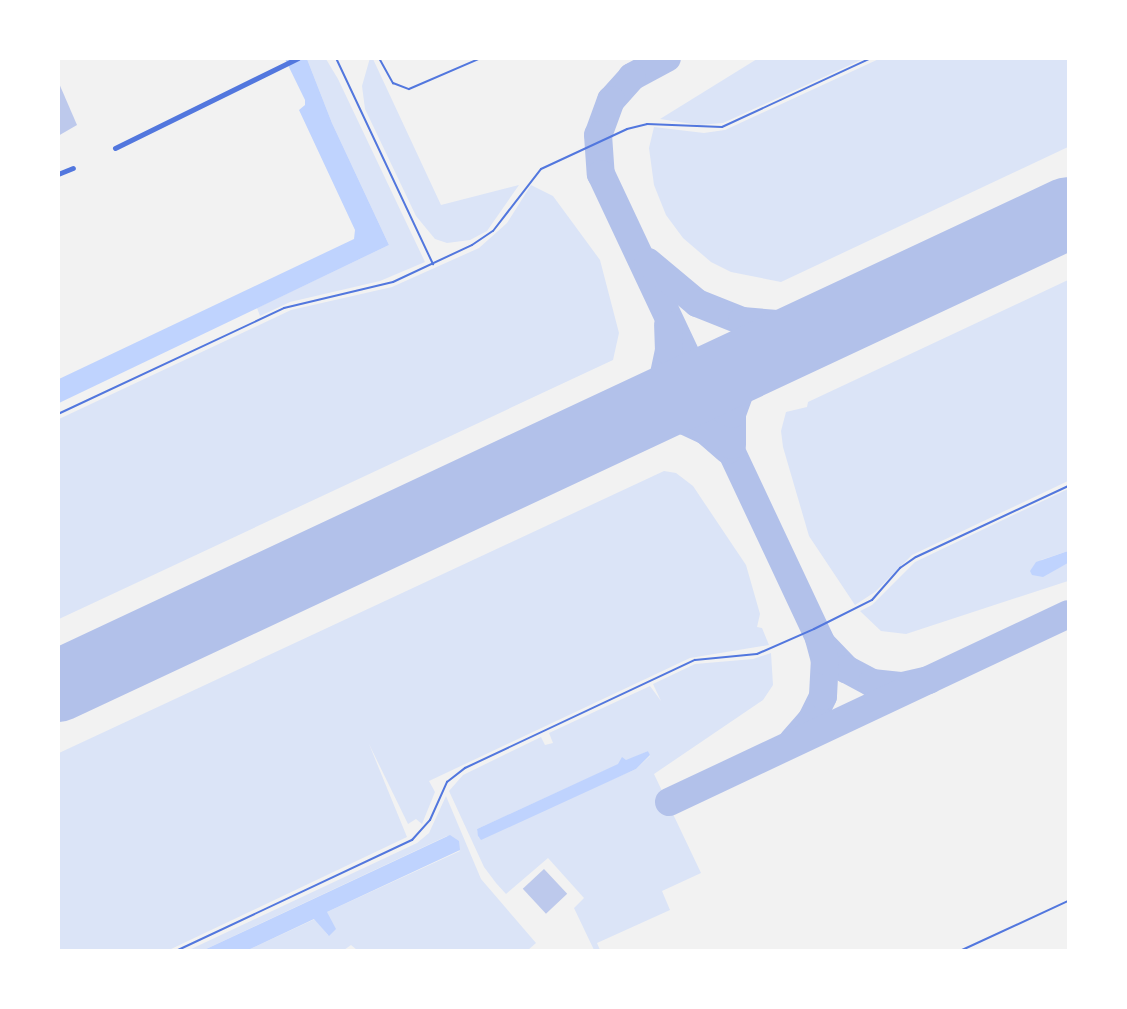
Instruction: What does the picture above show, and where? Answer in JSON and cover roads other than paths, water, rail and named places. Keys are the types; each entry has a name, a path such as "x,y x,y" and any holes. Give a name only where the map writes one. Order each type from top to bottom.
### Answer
{"street":[{"path":"115,148 298,58"},
{"path":"58,174 73,168"}],"lane":[{"path":"336,58 433,264"},
{"path":"379,58 389,79 409,89 481,58"},
{"path":"58,414 284,308 382,285 433,264 489,235 541,169 597,142 643,124 697,129 727,125 871,58"},
{"path":"178,951 412,840 430,820 447,782 465,768 695,660 757,654 793,639 867,603 916,557 1068,486"},
{"path":"962,951 1068,901"}],"water":[{"path":"285,59 307,59 332,123 389,245 59,403 59,379 354,239 355,230 299,110 305,105 305,100"},
{"path":"1068,551 1068,563 1043,577 1032,575 1030,571 1036,562"},
{"path":"648,751 650,755 636,769 481,840 478,836 477,829 618,764 622,757 626,760"},
{"path":"450,835 459,841 460,850 327,912 336,929 329,936 314,919 248,950 204,950"}]}
